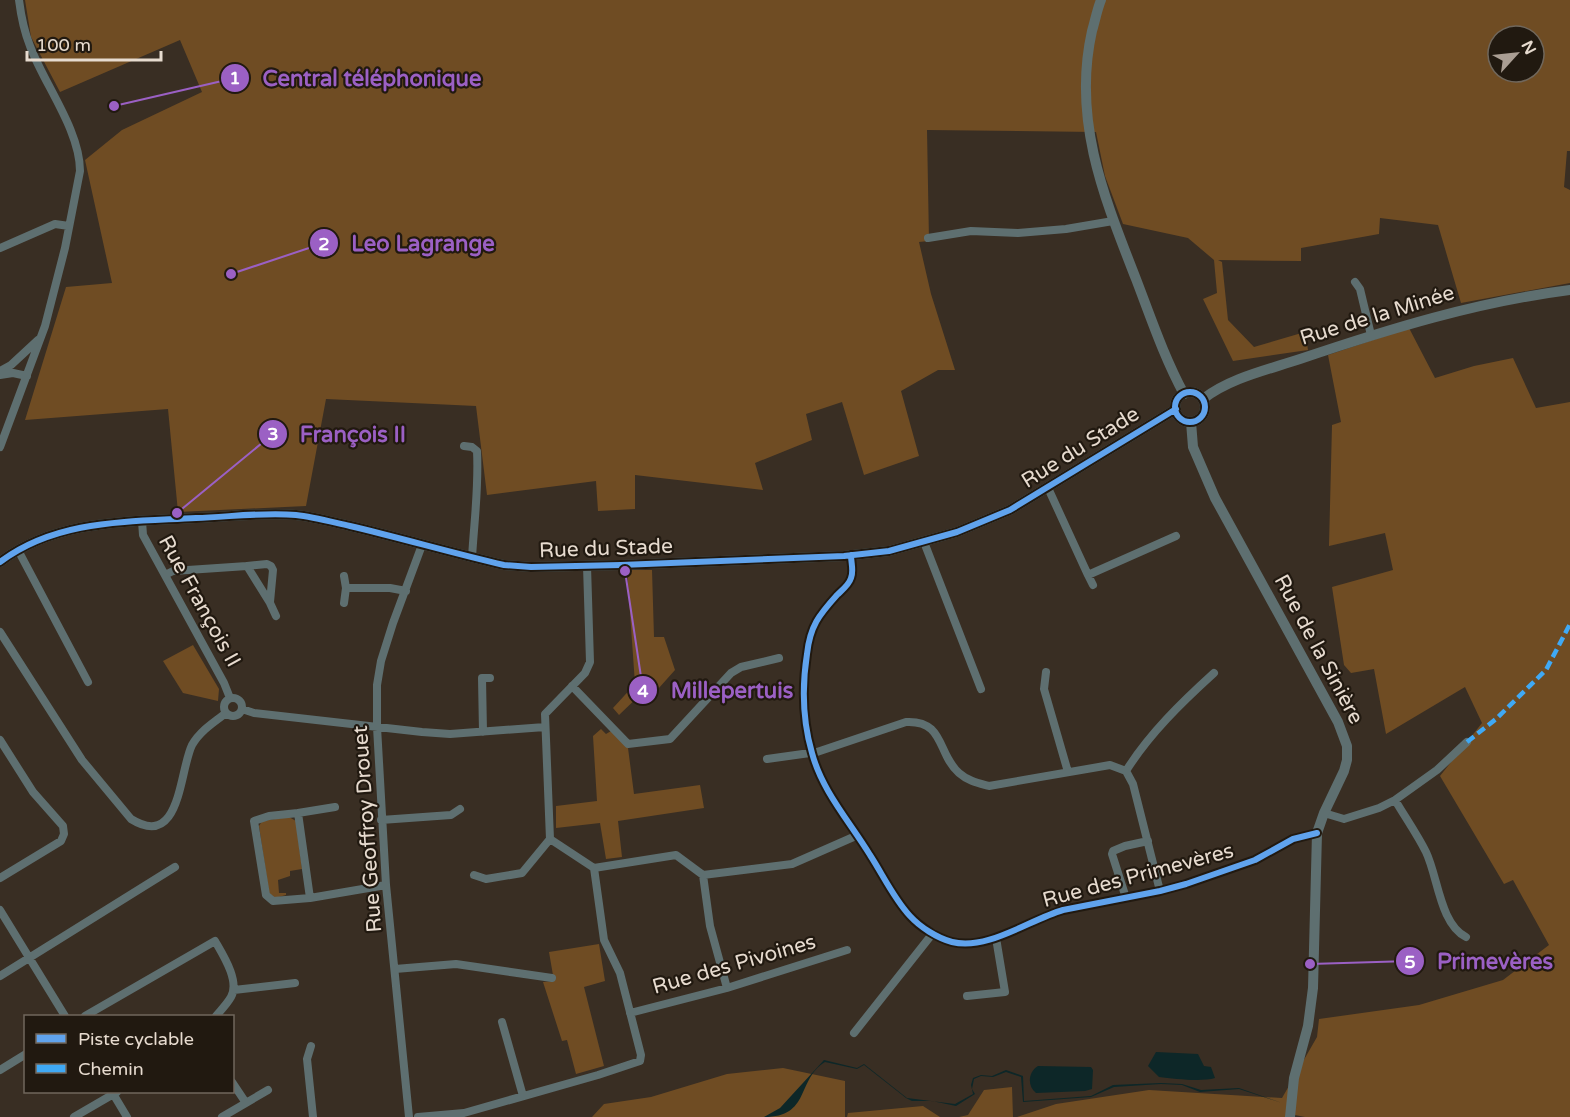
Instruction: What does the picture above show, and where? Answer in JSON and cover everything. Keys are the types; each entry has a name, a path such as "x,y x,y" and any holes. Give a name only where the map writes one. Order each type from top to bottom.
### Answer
{"street":[{"path":"0,438 41,338 78,186 80,159 66,120 30,47 23,26 19,0"},
{"path":"1101,0 1087,56 1085,94 1090,144 1113,221 1171,369 1184,394"},
{"path":"928,238 971,231 1018,233 1066,229 1113,221"},
{"path":"0,248 55,224 69,226"},
{"path":"1355,282 1360,289 1371,335"},
{"name":"Rue de la Minée","path":"1203,399 1240,379 1441,314 1570,290"},
{"path":"0,373 41,338"},
{"path":"16,360 32,363"},
{"path":"0,373 13,373 25,380"},
{"path":"0,447 25,380"},
{"path":"1197,393 1203,399 1205,404 1203,414 1191,422 1183,419 1176,409 1177,400 1184,394 1197,393"},
{"name":"Rue du Stade","path":"0,555 75,527 265,514 297,515 373,531 472,558 522,567 851,555 924,542 986,521 1048,488 1176,409"},
{"name":"Rue de la Sinière","path":"1191,422 1193,447 1213,493 1345,737 1348,753 1317,833 1313,988 1305,1037 1294,1078 1290,1117"},
{"path":"464,446 472,447 477,451 478,497 472,558"},
{"path":"1048,488 1093,585"},
{"name":"Rue François II","path":"142,521 143,535 230,698"},
{"path":"1088,575 1176,536"},
{"path":"924,542 981,689"},
{"name":"Rue Geoffroy Drouet","path":"409,1117 381,820 377,727 378,675 393,623 422,545"},
{"path":"15,551 88,682"},
{"name":"Rue du Stade","path":"0,562 15,551"},
{"name":"Rue des Primevères","path":"851,555 850,581 812,627 804,683 812,753 824,784 909,915 933,933 952,942 972,944 996,938 1047,914 1160,891 1255,860 1293,839 1317,833"},
{"path":"165,575 173,572 267,564 273,570 270,603"},
{"path":"247,566 276,616"},
{"path":"474,875 486,879 522,873 550,839 545,714 585,673 590,662 587,566"},
{"path":"344,576 346,588 344,603"},
{"path":"346,588 390,588 406,591"},
{"path":"0,632 82,760 131,819 139,824 149,827 167,819 173,811 192,747 204,731 226,713"},
{"path":"572,686 628,744 670,739 731,673 741,667 779,658"},
{"path":"1046,672 1044,689 1068,772"},
{"path":"1126,771 1136,754 1183,702 1214,673"},
{"path":"483,732 482,678 490,678"},
{"path":"230,698 238,699 242,704 242,710 237,716 226,713 225,705 230,698"},
{"path":"242,710 450,734 545,728"},
{"path":"767,759 812,753 906,722 917,721 925,723 933,730 957,772 970,781 989,786 1110,765 1126,771 1133,784 1160,891"},
{"path":"0,740 33,792 63,826 64,834 61,841 0,878"},
{"path":"1324,813 1344,819 1379,808 1395,800 1437,770 1467,742"},
{"path":"1395,800 1426,852 1443,906 1458,933 1466,937"},
{"path":"335,807 269,816 254,821 266,895 273,901 310,898 386,885"},
{"path":"381,820 451,815 460,809"},
{"path":"298,813 310,898"},
{"path":"550,839 594,868 676,855 703,875 792,864 858,835"},
{"path":"1126,898 1113,851 1148,841"},
{"path":"0,976 175,867"},
{"path":"418,1117 464,1113 598,1075 640,1060 641,1055 620,973 604,940 594,868"},
{"path":"703,875 710,926 727,988"},
{"path":"0,910 64,1015"},
{"path":"854,1033 933,933"},
{"path":"967,996 1005,992 996,938"},
{"path":"88,1015 215,941 228,963 234,990 217,1015"},
{"name":"Rue des Pivoines","path":"630,1013 727,988 847,950"},
{"path":"395,969 456,964 552,978"},
{"path":"234,990 295,984"},
{"path":"502,1022 523,1096"},
{"path":"311,1046 307,1059 313,1117"},
{"path":"0,1070 24,1055"},
{"path":"234,1086 246,1103"},
{"path":"222,1117 268,1090"},
{"path":"74,1117 112,1093"},
{"path":"115,1093 127,1117"}],"shaded area":[{"path":"25,0 1570,0 1570,151 1567,151 1564,187 1570,190 1570,283 1461,303 1438,225 1380,218 1379,234 1301,248 1301,261 1218,260 1222,262 1228,320 1254,347 1305,332 1308,350 1233,361 1203,299 1217,293 1214,260 1188,238 1123,224 1105,176 1096,132 927,130 929,241 919,242 931,294 955,370 938,370 901,391 919,456 864,475 842,402 806,414 812,440 755,463 763,490 635,475 635,509 598,511 596,481 487,495 476,406 326,399 306,506 178,512 168,409 25,420 66,287 112,283 85,160 122,130 202,92 180,40 60,92 31,37"},
{"path":"1409,328 1435,378 1474,366 1513,358 1536,408 1570,402 1570,1117 1305,1117 1295,1115 1295,1117 1017,1117 1056,1104 1149,1090 1282,1098 1317,1037 1319,1019 1419,1005 1503,980 1549,945 1513,880 1504,884 1440,776 1482,723 1465,687 1386,734 1374,669 1351,673 1344,665 1332,587 1393,570 1385,533 1329,546 1332,425 1341,422 1328,355"},
{"path":"627,570 652,570 654,637 664,637 675,670 650,698 643,692 619,715 613,708 635,684"},
{"path":"193,645 219,689 218,701 183,693 163,661"},
{"path":"601,729 606,734 611,731 628,748 634,794 700,785 704,808 618,821 622,857 606,859 600,823 556,828 556,806 597,801 593,736"},
{"path":"289,817 296,821 302,869 290,871 290,876 278,880 279,893 286,893 286,895 275,898 269,893 259,826 262,821"},
{"path":"599,944 605,981 584,987 604,1066 576,1074 567,1040 562,1041 543,982 554,981 549,952"},
{"path":"783,1068 845,1081 845,1117 592,1117 604,1104 651,1097 727,1074"},
{"path":"1012,1087 1013,1117 959,1117 968,1115 984,1090"},
{"path":"923,1106 940,1117 847,1117 848,1113"}],"water":[{"path":"1156,1052 1198,1054 1204,1066 1211,1067 1215,1078 1196,1080 1159,1077 1148,1066"},
{"path":"824,1060 857,1068 864,1064 907,1098 931,1101 912,1101 906,1098 864,1065 857,1069 825,1062 810,1078 796,1104 789,1111 764,1117 780,1108"},
{"path":"1038,1066 1091,1067 1093,1070 1092,1089 1036,1093 1031,1087 1030,1079 1032,1072"},
{"path":"1006,1070 1023,1076 1024,1101 1091,1096 1113,1085 1161,1083 1182,1084 1201,1090 1239,1088 1282,1103 1239,1089 1200,1092 1182,1085 1161,1084 1114,1087 1091,1097 1023,1102 1021,1077 1006,1072 993,1077 981,1076 974,1079 972,1089 975,1094 956,1106 934,1101 955,1104 973,1094 971,1085 973,1078 981,1075 992,1076"}],"marked path":[{"path":"1467,742 1496,719 1546,670 1570,624"}],"cycle path":[{"path":"1190,392 1196,393 1204,401 1205,407 1204,413 1196,421 1190,422 1184,421 1176,413 1175,407 1176,401 1184,393 1190,392"},
{"path":"0,562 22,548 45,538 94,525 271,514 316,518 504,565 531,567 844,556 889,551 957,532 1010,510 1176,409"},
{"path":"851,555 850,581 820,615 808,644 804,691 809,741 822,780 837,806 904,909 929,932 952,942 965,944 979,942 1008,933 1063,910 1186,884 1255,860 1293,839 1317,833"}],"place":[{"name":"Central téléphonique","path":"114,106"},
{"name":"Leo Lagrange","path":"231,274"},
{"name":"François II","path":"177,513"},
{"name":"Millepertuis","path":"625,571"},
{"name":"Primevères","path":"1310,964"}]}
